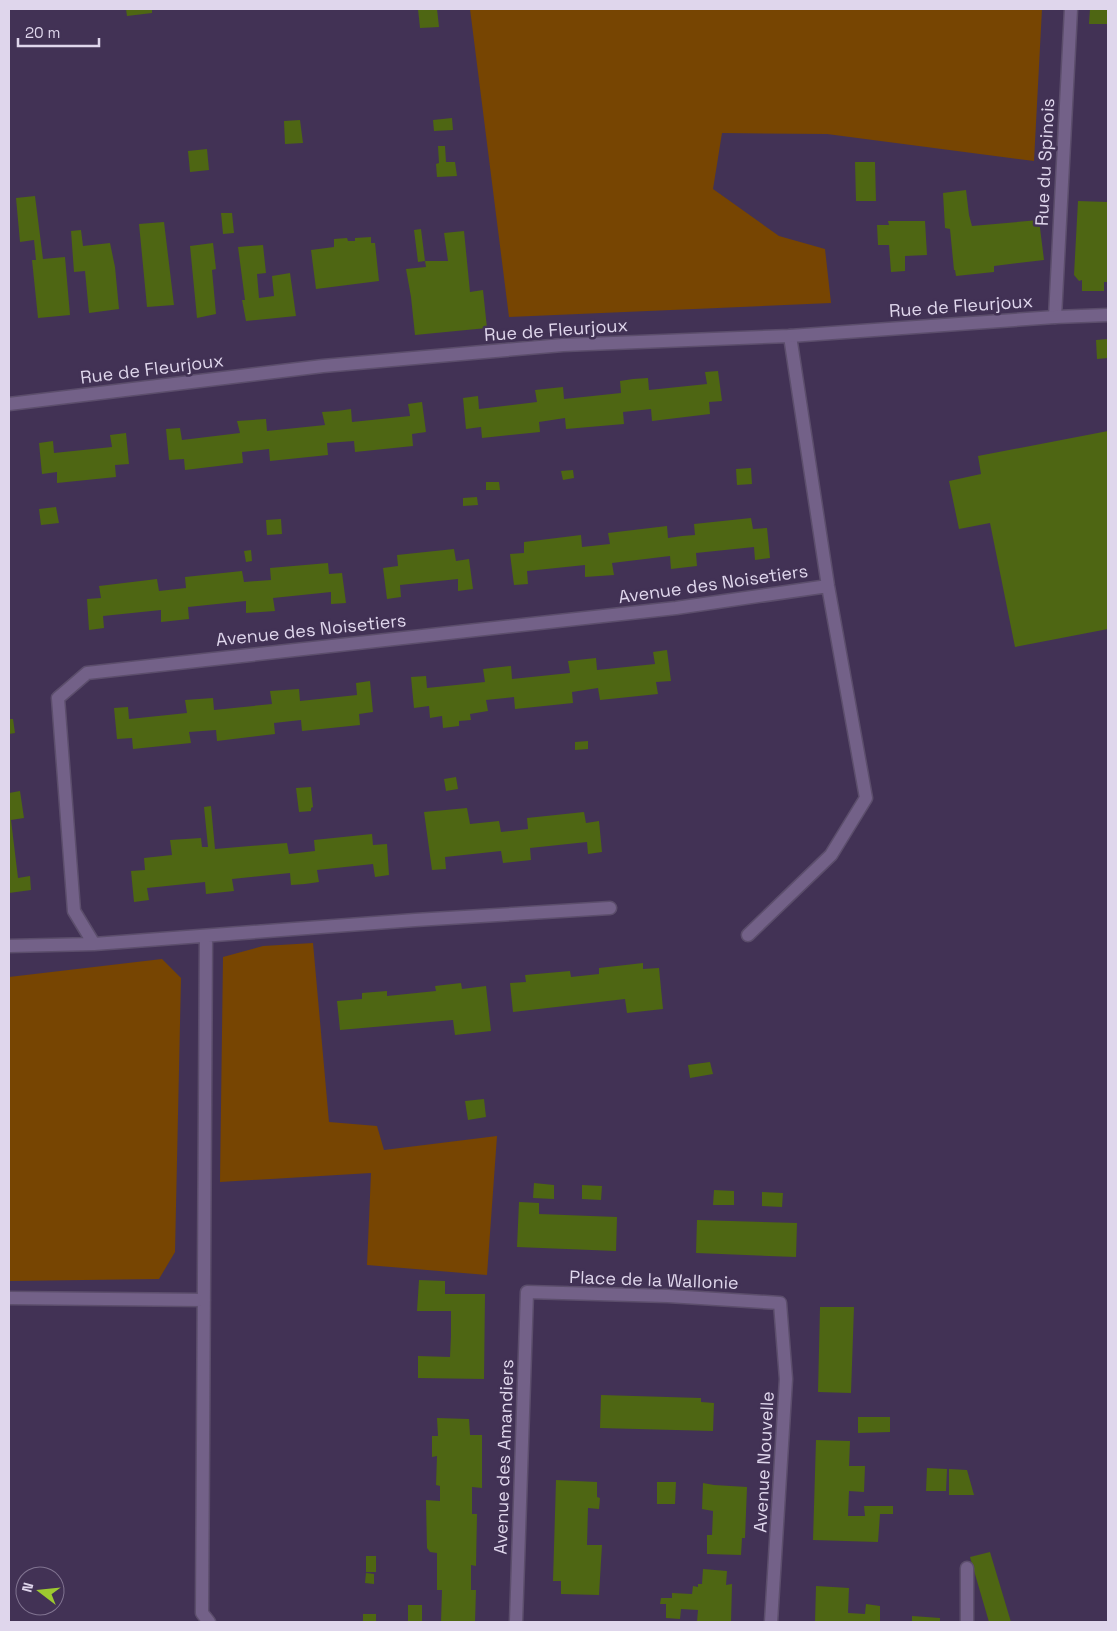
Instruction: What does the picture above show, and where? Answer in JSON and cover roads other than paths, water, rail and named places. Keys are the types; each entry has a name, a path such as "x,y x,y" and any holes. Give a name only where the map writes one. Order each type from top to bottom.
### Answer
{"street":[{"name":"Rue du Spinois","path":"1055,317 1071,9"},
{"name":"Rue de Fleurjoux","path":"9,404 323,366 573,344 790,336 1108,315"},
{"name":"Avenue des Noisetiers","path":"748,935 830,855 866,798 828,586 790,336"},
{"name":"Avenue des Noisetiers","path":"94,944 74,911 58,698 87,673 676,608 828,586"},
{"path":"9,946 94,944 414,920 610,908"},
{"path":"206,936 202,1612 209,1622"},
{"name":"Place de la Wallonie","path":"527,1292 668,1296 780,1303"},
{"name":"Avenue des Amandiers","path":"516,1622 527,1292"},
{"path":"9,1298 204,1300"},
{"name":"Avenue Nouvelle","path":"772,1622 786,1380 780,1303"},
{"path":"967,1568 968,1622"}]}
